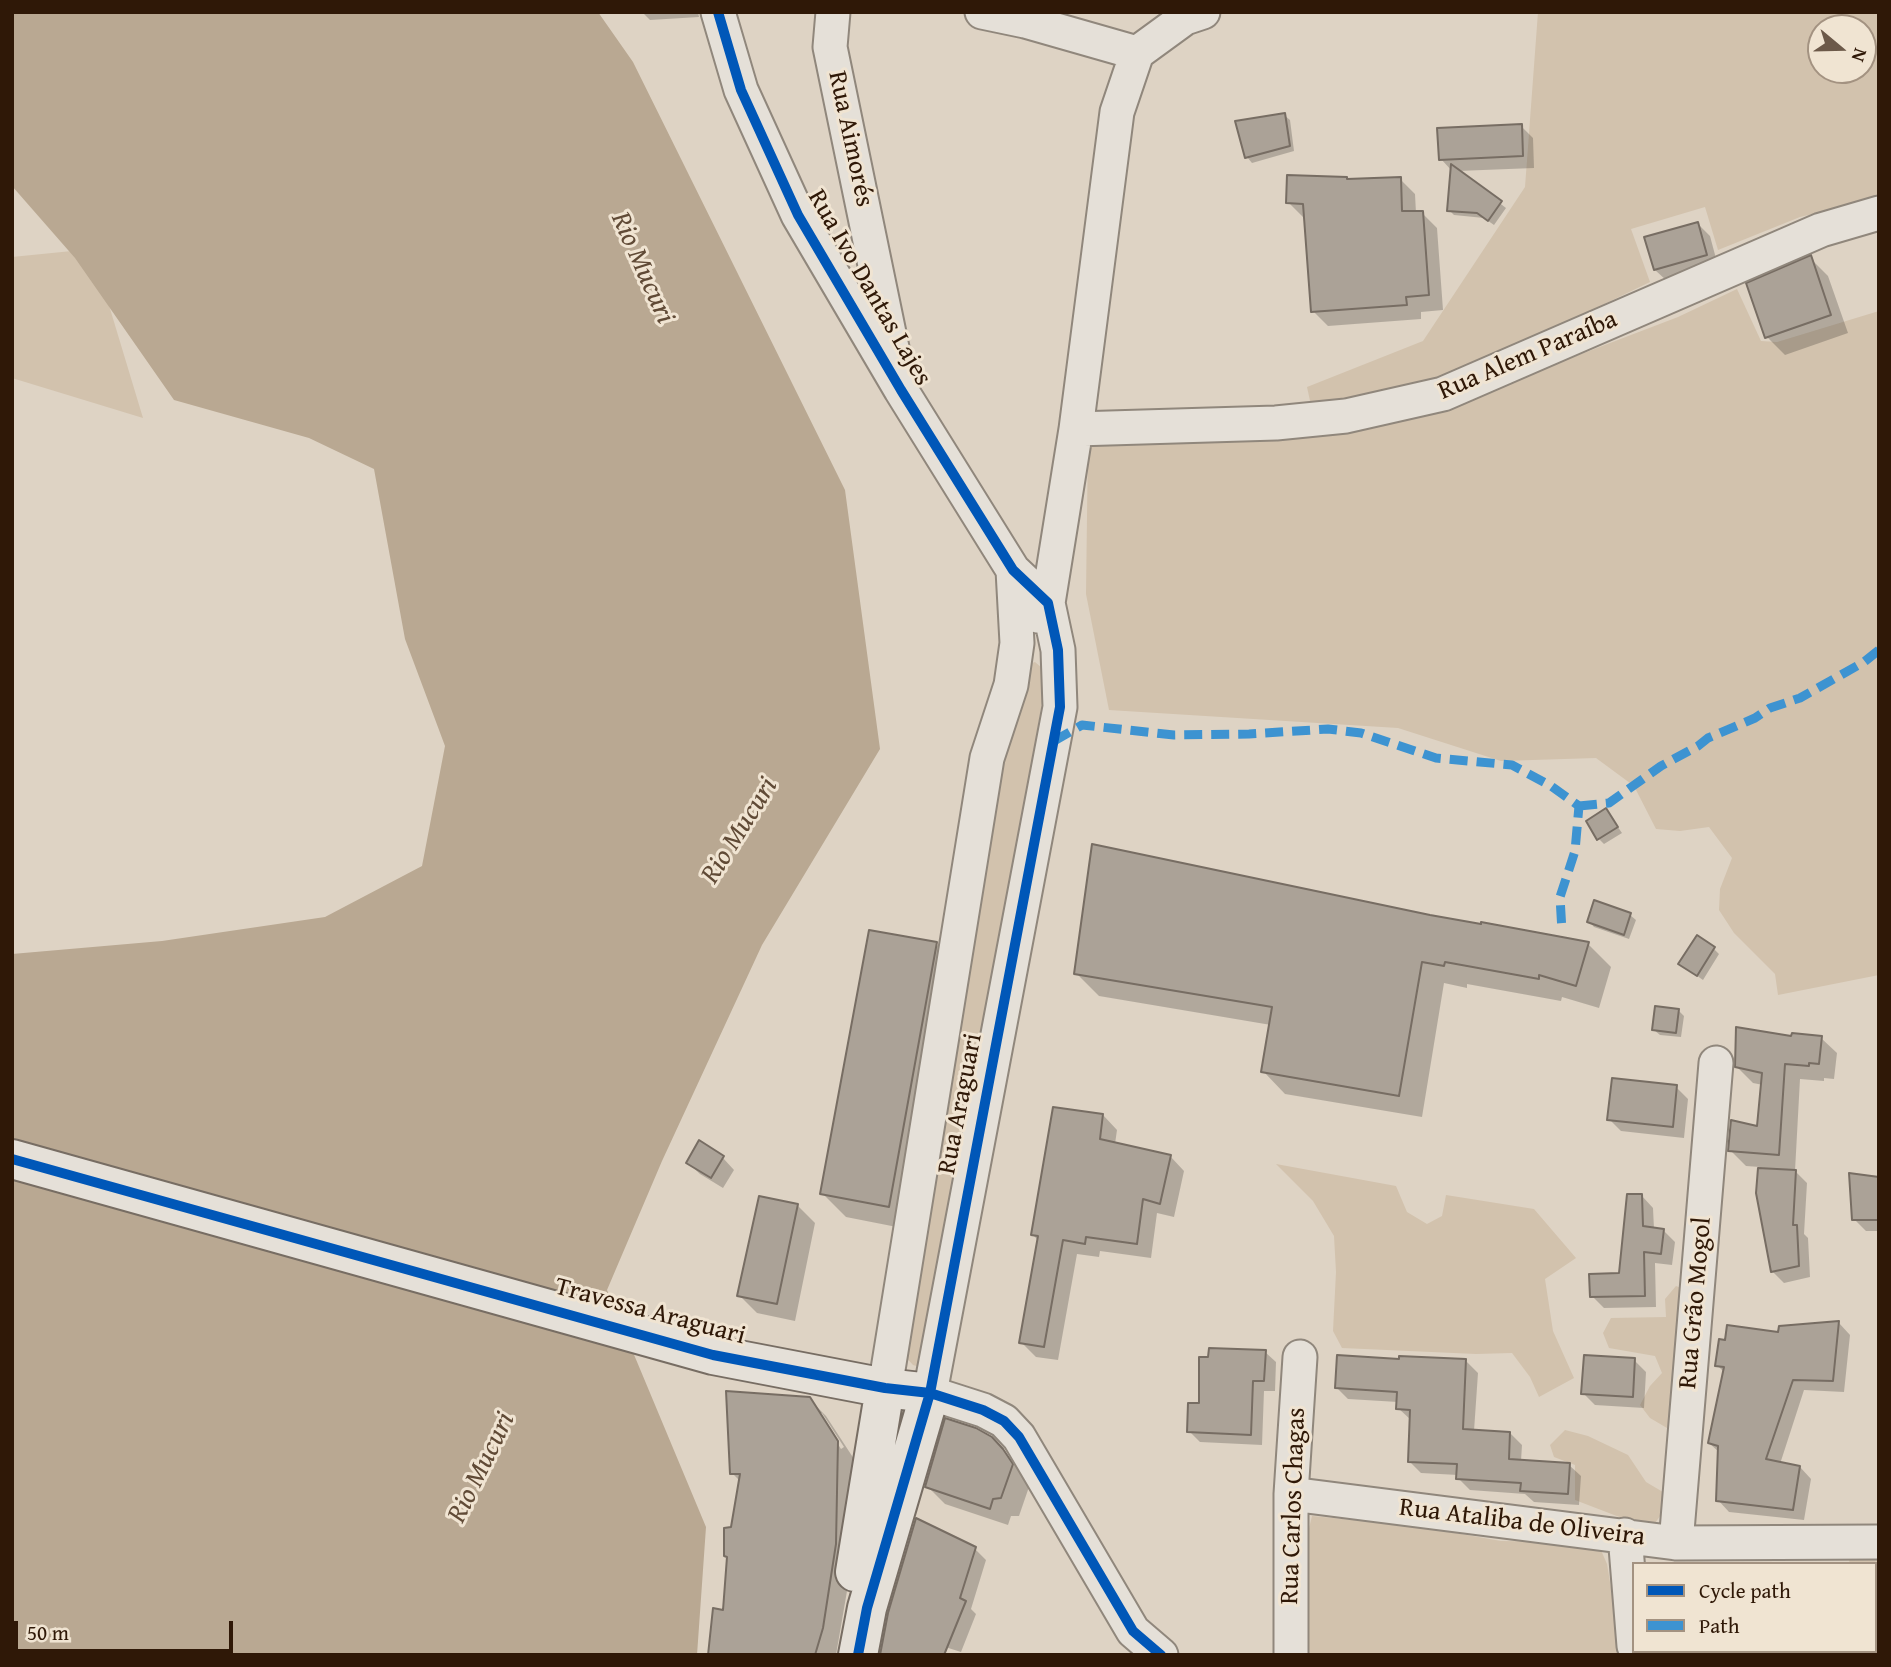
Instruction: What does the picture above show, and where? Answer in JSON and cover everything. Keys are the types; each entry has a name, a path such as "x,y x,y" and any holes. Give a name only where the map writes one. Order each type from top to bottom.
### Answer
{"street":[{"name":"Rua Ivo Dantas Lajes","path":"718,12 741,90 798,215 901,390 1013,570"},
{"name":"Rua Aimorés","path":"833,12 830,47 901,390"},
{"path":"982,12 1025,21 1137,53"},
{"path":"1017,643 1048,603 1076,429 1117,112 1137,53 1194,15"},
{"name":"Rua Alem Paraíba","path":"1076,429 1346,416 1444,394 1821,230 1879,213"},
{"path":"1013,570 1048,603"},
{"name":"Rua Araguari","path":"839,1655 862,1535 987,758 1011,685 1017,643 1013,570"},
{"name":"Rua Araguari","path":"858,1655 867,1608 930,1392 1060,707 1058,650 1048,603"},
{"name":"Rua Grão Mogol","path":"1676,1543 1716,1063"},
{"name":"Travessa Araguari","path":"12,1159 713,1355 886,1388 930,1392 982,1410 1004,1421 1019,1437 1133,1631 1161,1655"},
{"name":"Rua Carlos Chagas","path":"1291,1655 1291,1494 1300,1357"},
{"name":"Rua Ataliba de Oliveira","path":"1291,1494 1676,1543 1879,1542"},
{"path":"1625,1535 1632,1625"}],"shaded area":[{"path":"1538,12 1879,12 1879,198 1800,217 1718,250 1705,207 1631,229 1650,282 1439,384 1312,410 1307,387 1423,341 1525,187"},
{"path":"92,249 143,418 12,378 12,257"},
{"path":"1737,289 1761,341 1777,342 1879,311 1879,975 1778,995 1775,974 1734,933 1719,910 1720,889 1732,858 1709,827 1680,831 1656,829 1634,786 1596,758 1501,761 1398,728 1109,710 1086,594 1088,439 1448,405 1678,317"},
{"path":"1035,662 1042,668 1045,685 928,1361 920,1367 913,1365 903,1354 1018,673"},
{"path":"1276,1164 1396,1186 1407,1212 1427,1224 1442,1216 1446,1195 1534,1209 1576,1258 1545,1279 1553,1331 1574,1378 1539,1397 1530,1377 1512,1353 1342,1348 1333,1331 1336,1272 1334,1236 1313,1201"},
{"path":"1676,1286 1684,1289 1674,1419 1667,1428 1650,1418 1640,1405 1650,1386 1662,1373 1655,1356 1609,1348 1603,1333 1611,1318 1666,1317 1665,1299"},
{"path":"1565,1430 1588,1436 1628,1455 1646,1482 1668,1495 1666,1508 1655,1523 1622,1518 1575,1500 1575,1465 1554,1457 1550,1445"},
{"path":"1312,1516 1416,1526 1501,1541 1570,1542 1600,1548 1607,1564 1622,1655 1309,1655 1301,1562"},
{"path":"1879,1551 1879,1655 1846,1655 1877,1653 1877,1562 1849,1562 1847,1553"},
{"path":"1650,1653 1739,1653 1738,1655"}],"water":[{"name":"Rio Mucuri","path":"12,12 598,12 633,62 845,490 880,749 762,945 662,1161 607,1290 706,1527 697,1655 12,1655 12,954 162,941 325,917 422,866 445,746 405,639 374,469 309,438 174,400 75,258 12,186"}],"building":[{"path":"1285,113 1290,146 1245,158 1235,121"},
{"path":"1522,124 1523,156 1439,160 1437,128"},
{"path":"1451,164 1502,201 1488,221 1477,213 1447,211"},
{"path":"1287,175 1347,179 1401,177 1402,211 1423,211 1429,295 1406,297 1407,305 1311,312 1303,204 1286,203"},
{"path":"1698,222 1707,255 1654,270 1644,237"},
{"path":"1811,255 1831,315 1765,338 1746,283"},
{"path":"1606,808 1618,827 1597,840 1586,821"},
{"path":"1092,844 1430,915 1589,942 1576,986 1539,975 1539,979 1445,962 1444,966 1422,962 1399,1096 1261,1072 1272,1007 1074,974"},
{"path":"1594,900 1631,913 1624,935 1587,922"},
{"path":"869,930 937,942 889,1207 820,1194"},
{"path":"1697,935 1715,947 1697,976 1678,964"},
{"path":"1655,1006 1679,1009 1676,1033 1652,1030"},
{"path":"1736,1027 1791,1036 1792,1033 1822,1036 1819,1064 1785,1064 1779,1155 1728,1151 1731,1120 1757,1126 1762,1073 1735,1067"},
{"path":"1612,1078 1677,1085 1673,1127 1607,1120"},
{"path":"1053,1107 1103,1114 1100,1139 1171,1155 1160,1204 1143,1199 1137,1244 1086,1237 1085,1244 1063,1240 1044,1347 1019,1343 1038,1236 1031,1235"},
{"path":"699,1140 724,1156 711,1178 686,1163"},
{"path":"1758,1168 1796,1170 1793,1225 1797,1225 1799,1266 1771,1272 1756,1193"},
{"path":"1849,1173 1879,1177 1879,1220 1852,1220"},
{"path":"1627,1194 1642,1194 1643,1226 1664,1229 1661,1254 1644,1252 1645,1296 1590,1297 1589,1274 1619,1273"},
{"path":"759,1196 798,1204 777,1304 737,1296"},
{"path":"1839,1321 1833,1381 1793,1380 1766,1459 1800,1466 1793,1510 1716,1501 1718,1446 1708,1443 1724,1367 1715,1366 1719,1339 1725,1340 1727,1325 1778,1332 1779,1326"},
{"path":"1209,1348 1266,1350 1264,1381 1253,1381 1251,1435 1187,1432 1188,1403 1199,1403 1199,1357 1208,1357"},
{"path":"1337,1355 1466,1359 1463,1429 1510,1432 1509,1459 1570,1463 1568,1494 1520,1491 1521,1483 1456,1479 1457,1464 1408,1462 1410,1410 1396,1409 1397,1392 1335,1388"},
{"path":"1584,1355 1635,1358 1633,1397 1581,1394"},
{"path":"726,1391 810,1397 838,1441 836,1544 823,1628 815,1655 708,1655 713,1608 723,1610 727,1557 724,1556 724,1528 731,1527 740,1474 730,1474"},
{"path":"945,1418 976,1428 992,1437 1013,1464 1001,1498 993,1499 990,1509 925,1487"},
{"path":"916,1518 976,1547 960,1598 966,1601 944,1655 880,1655 888,1613"}],"marked path":[{"path":"1579,806 1609,803 1661,766 1708,738 1755,718 1770,708 1800,698 1864,662 1879,650"},
{"path":"1054,741 1082,725 1174,735 1328,729 1361,733 1436,758 1512,765 1551,786 1579,806 1575,851 1560,897 1562,931"}],"cycle path":[{"path":"718,12 741,90 798,215 901,390 1013,570 1048,603 1058,650 1060,707 930,1393 867,1608 858,1655"},
{"path":"12,1159 713,1355 885,1388 930,1393 983,1410 1004,1421 1019,1437 1133,1631 1161,1655"}]}
